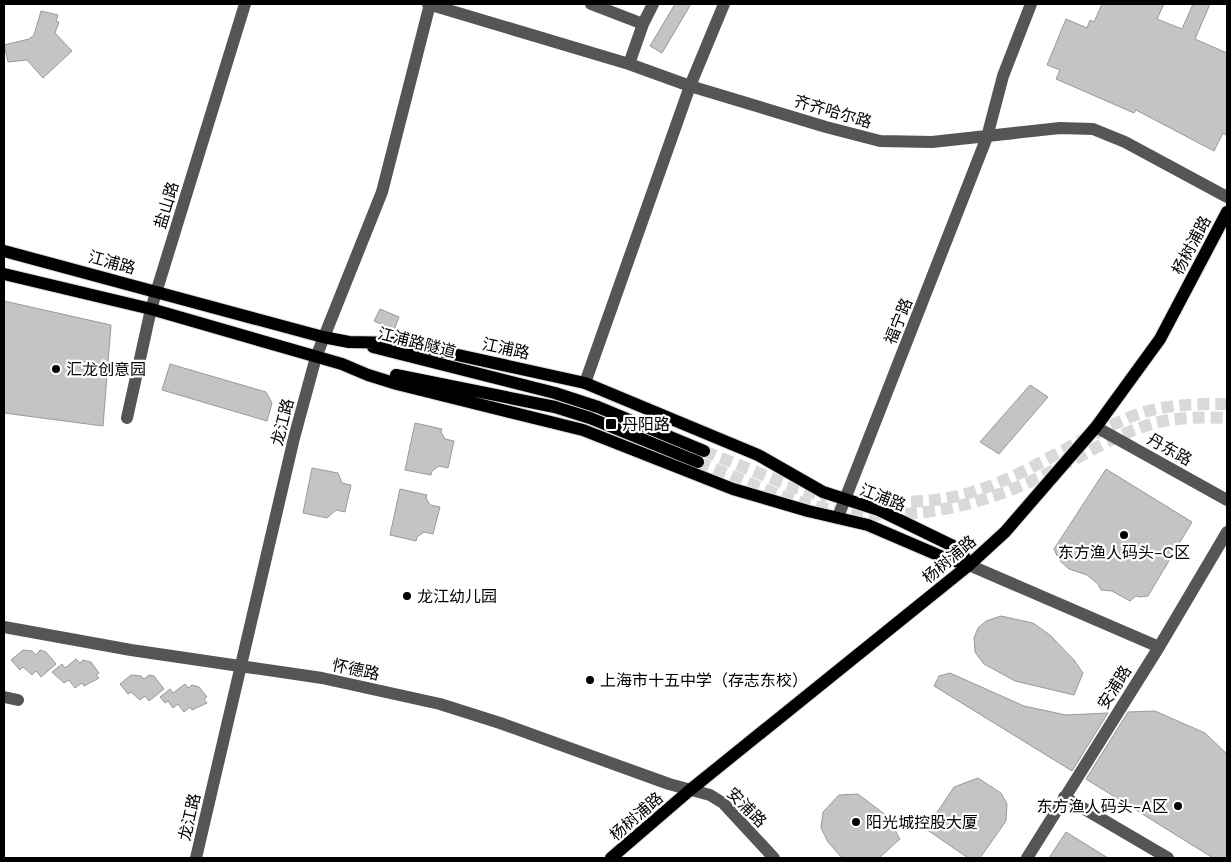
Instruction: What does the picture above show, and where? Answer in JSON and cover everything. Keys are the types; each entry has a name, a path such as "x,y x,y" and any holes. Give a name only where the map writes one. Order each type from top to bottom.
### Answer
{"main road":[{"name":"杨树浦路","path":"611,858 690,790 969,565 1005,532 1096,427 1160,340 1227,212"},
{"name":"江浦路","path":"4,251 156,290 323,337 349,342 403,343 585,383 758,455 823,492 879,510 953,546 962,553 969,565"},
{"name":"江浦路","path":"4,274 151,309 342,364 397,384 583,430 733,489 808,511 868,525 945,558 969,565"},
{"name":"江浦路隧道","path":"349,342 564,396 598,407 704,451"},
{"path":"342,364 555,407 590,418 698,462"}],"street":[{"name":"盐山路","path":"127,418 156,290 245,4"},
{"name":"齐齐哈尔路","path":"429,4 629,64 690,86 826,127 880,141 932,142 1060,128 1093,129 1125,142 1227,197"},
{"name":"龙江路","path":"196,858 294,438 316,357 382,192 429,4"},
{"path":"591,4 643,24"},
{"path":"629,64 643,24 653,4"},
{"path":"585,383 690,86 724,4"},
{"name":"福宁路","path":"838,517 988,137 1003,76 1031,4"},
{"name":"丹东路","path":"1096,427 1227,500"},
{"name":"安浦路","path":"1027,858 1159,647 1227,532"},
{"name":"江浦路","path":"969,565 1159,647"},
{"name":"怀德路","path":"4,627 131,650 322,678 440,704 690,790"},
{"path":"4,697 18,700"},
{"name":"安浦路","path":"690,790 710,795 723,802 774,858"},
{"path":"1064,797 1168,858"}],"building":[{"path":"675,4 691,4 662,53 650,46"},
{"path":"1102,4 1164,4 1157,19 1182,29 1193,4 1210,4 1195,39 1227,53 1227,136 1223,133 1214,151 1136,110 1134,113 1056,79 1060,70 1047,65 1066,19 1087,28 1090,20 1094,22"},
{"path":"41,11 58,15 56,21 59,22 55,33 72,51 43,78 27,60 8,62 4,45 29,39 34,35"},
{"name":"汇龙创意园","path":"4,301 111,325 103,426 4,413"},
{"path":"380,309 399,317 394,330 374,321"},
{"path":"170,364 266,392 272,403 267,421 162,390"},
{"path":"1030,385 1048,397 999,454 980,442"},
{"path":"415,423 442,429 441,432 445,439 454,441 448,468 439,466 432,471 431,475 405,470"},
{"path":"312,468 338,473 342,483 351,485 345,512 336,510 327,518 303,513"},
{"name":"东方渔人码头-C区","path":"1106,469 1192,522 1148,596 1136,596 1130,601 1112,591 1101,590 1098,584 1087,575 1069,569 1059,560 1054,549"},
{"path":"400,489 427,495 426,498 430,505 440,507 433,534 424,532 417,537 416,541 390,535"},
{"path":"1001,616 1033,623 1050,635 1074,660 1083,673 1074,695 1015,681 984,664 975,652 974,638 978,628 986,621"},
{"path":"23,650 32,651 36,655 40,650 46,652 56,664 41,677 36,671 32,675 23,667 20,670 11,660"},
{"path":"76,659 80,663 83,660 91,662 99,673 96,675 99,678 84,686 82,683 75,688 69,680 64,683 52,672 62,664 65,668"},
{"path":"950,673 1024,706 1066,715 1108,713 1072,771 934,686 939,676"},
{"path":"131,675 141,676 144,679 149,675 154,676 164,689 149,701 145,696 140,700 131,692 128,694 120,684"},
{"path":"185,684 188,688 192,685 199,687 207,697 204,699 207,703 192,710 190,707 184,712 178,704 173,708 168,701 165,703 160,697 170,689 173,693"},
{"name":"东方渔人码头-A区","path":"1155,711 1205,733 1227,754 1227,858 1213,858 1086,779 1128,712"},
{"path":"978,778 1001,793 1007,804 1006,821 980,858 968,858 926,829 954,787"},
{"name":"阳光城控股大厦","path":"858,794 887,816 900,839 879,858 842,858 828,842 821,828 823,812 839,795"},
{"path":"1066,832 1108,858 1049,858"}],"tunnel":[{"path":"857,501 926,501 966,494 989,487 1033,467 1097,433 1141,413 1173,406 1227,404"},
{"path":"698,462 806,504 849,513 904,514 959,506 1011,490 1117,437 1155,423 1186,418 1227,418"},
{"path":"704,451 796,488 827,497"}],"place":[{"name":"汇龙创意园","path":"56,369"},
{"name":"丹阳路","path":"611,424"},
{"name":"东方渔人码头-C区","path":"1124,535"},
{"name":"龙江幼儿园","path":"407,596"},
{"name":"上海市十五中学（存志东校）","path":"590,680"},
{"name":"东方渔人码头-A区","path":"1178,806"},
{"name":"阳光城控股大厦","path":"856,822"}]}
